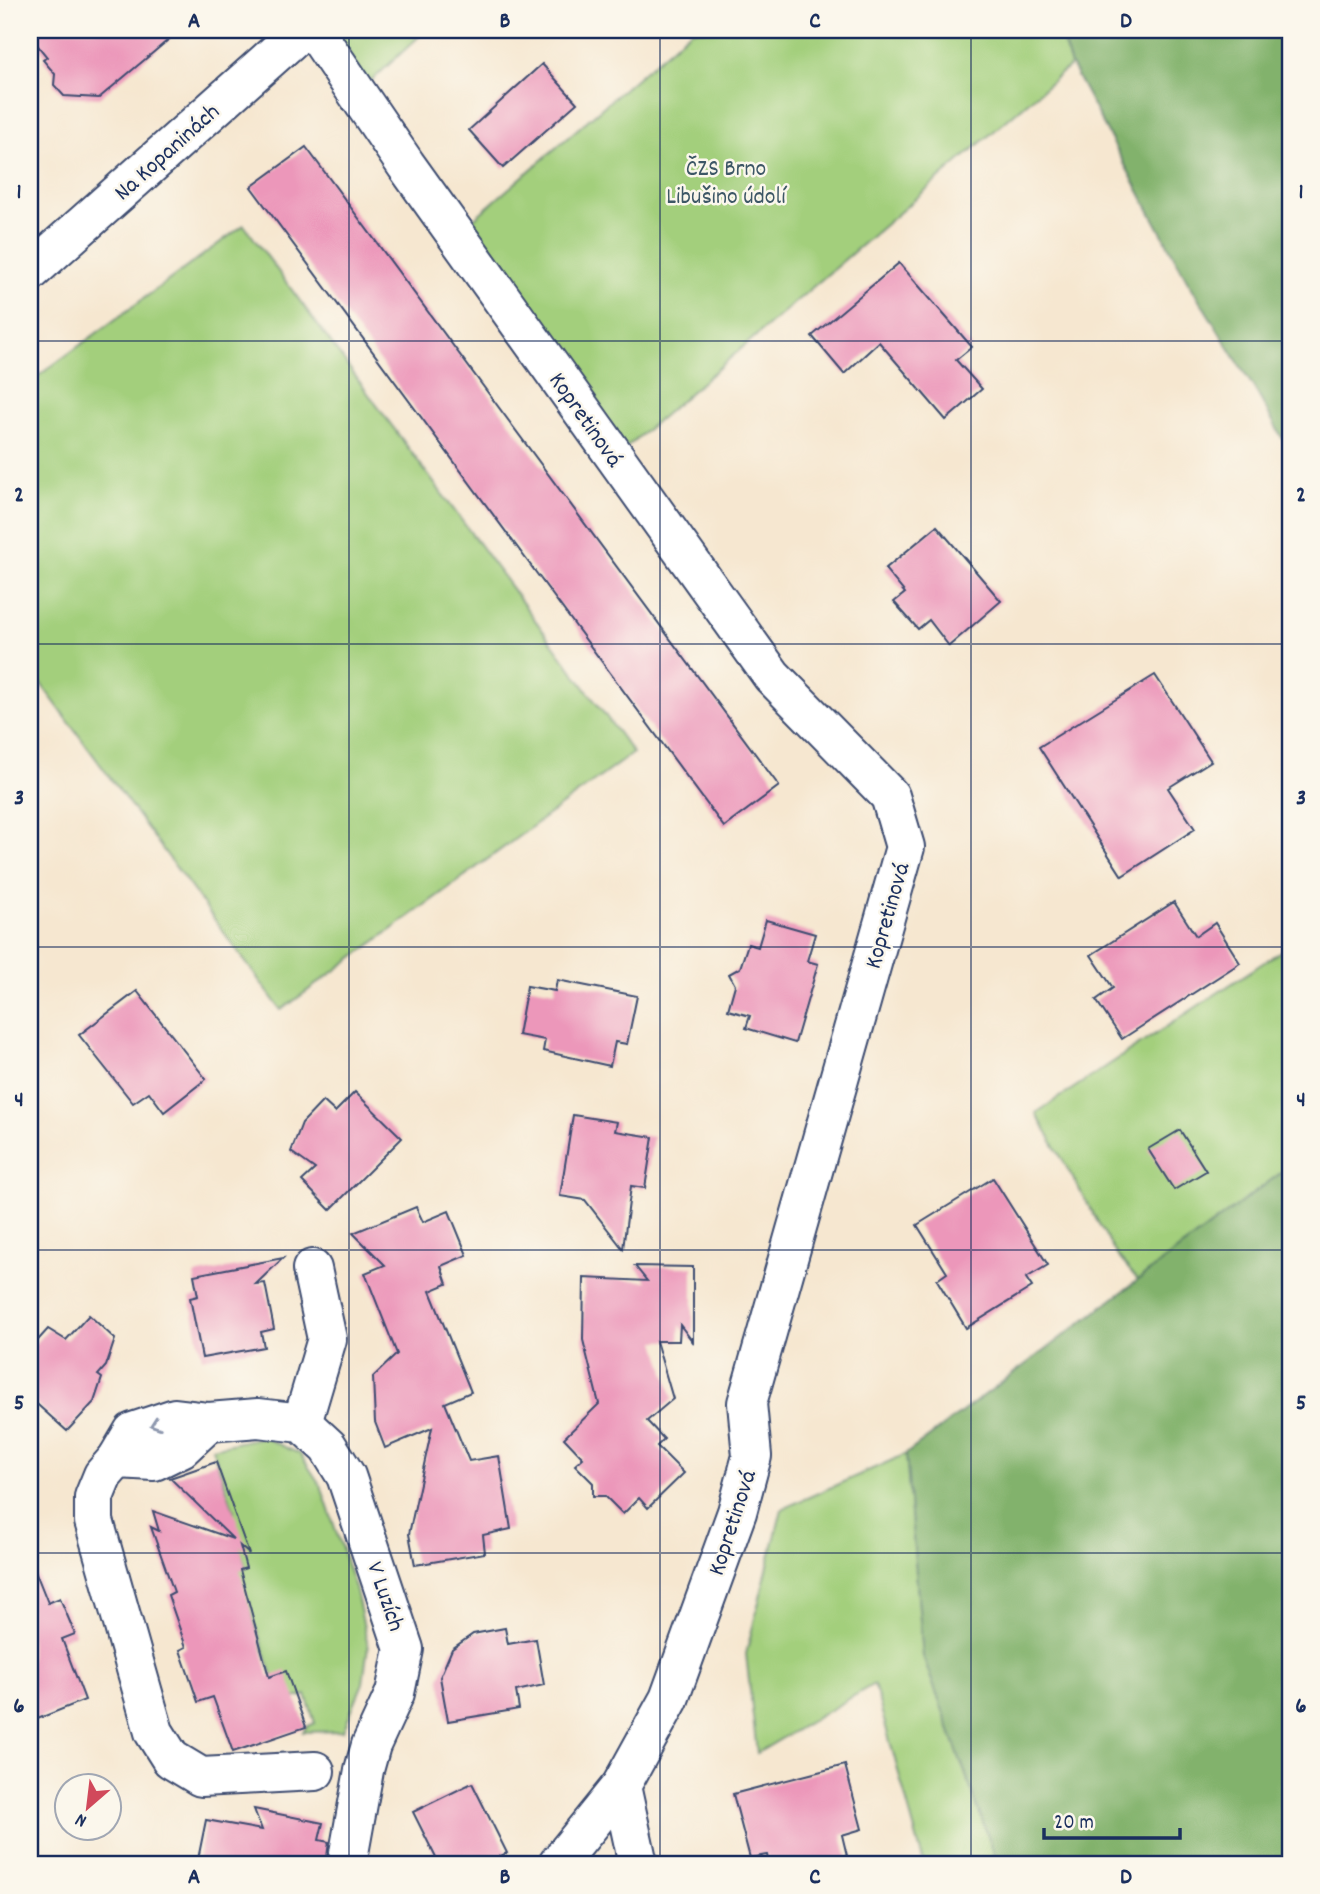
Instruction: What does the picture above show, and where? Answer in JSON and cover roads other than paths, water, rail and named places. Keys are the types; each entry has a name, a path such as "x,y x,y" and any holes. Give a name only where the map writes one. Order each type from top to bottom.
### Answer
{"street":[{"name":"Na Kopaninách","path":"30,272 302,30"},
{"name":"Kopretinová","path":"314,30 406,165 772,677 890,796 905,847 747,1402 752,1456 737,1512 669,1699 621,1786 558,1864"},
{"path":"312,1269 327,1339 302,1423 258,1418 209,1422 175,1418 133,1432 117,1459 103,1475 94,1497 94,1521 154,1732 171,1759 201,1777 314,1771"},
{"name":"V Luzích","path":"302,1423 328,1447 346,1476 404,1649 396,1693 371,1745 364,1770 348,1864"},
{"path":"621,1786 638,1864"}],"park label":[{"name":"ČZS Brno Libušino údolí","path":"726,181"}]}
